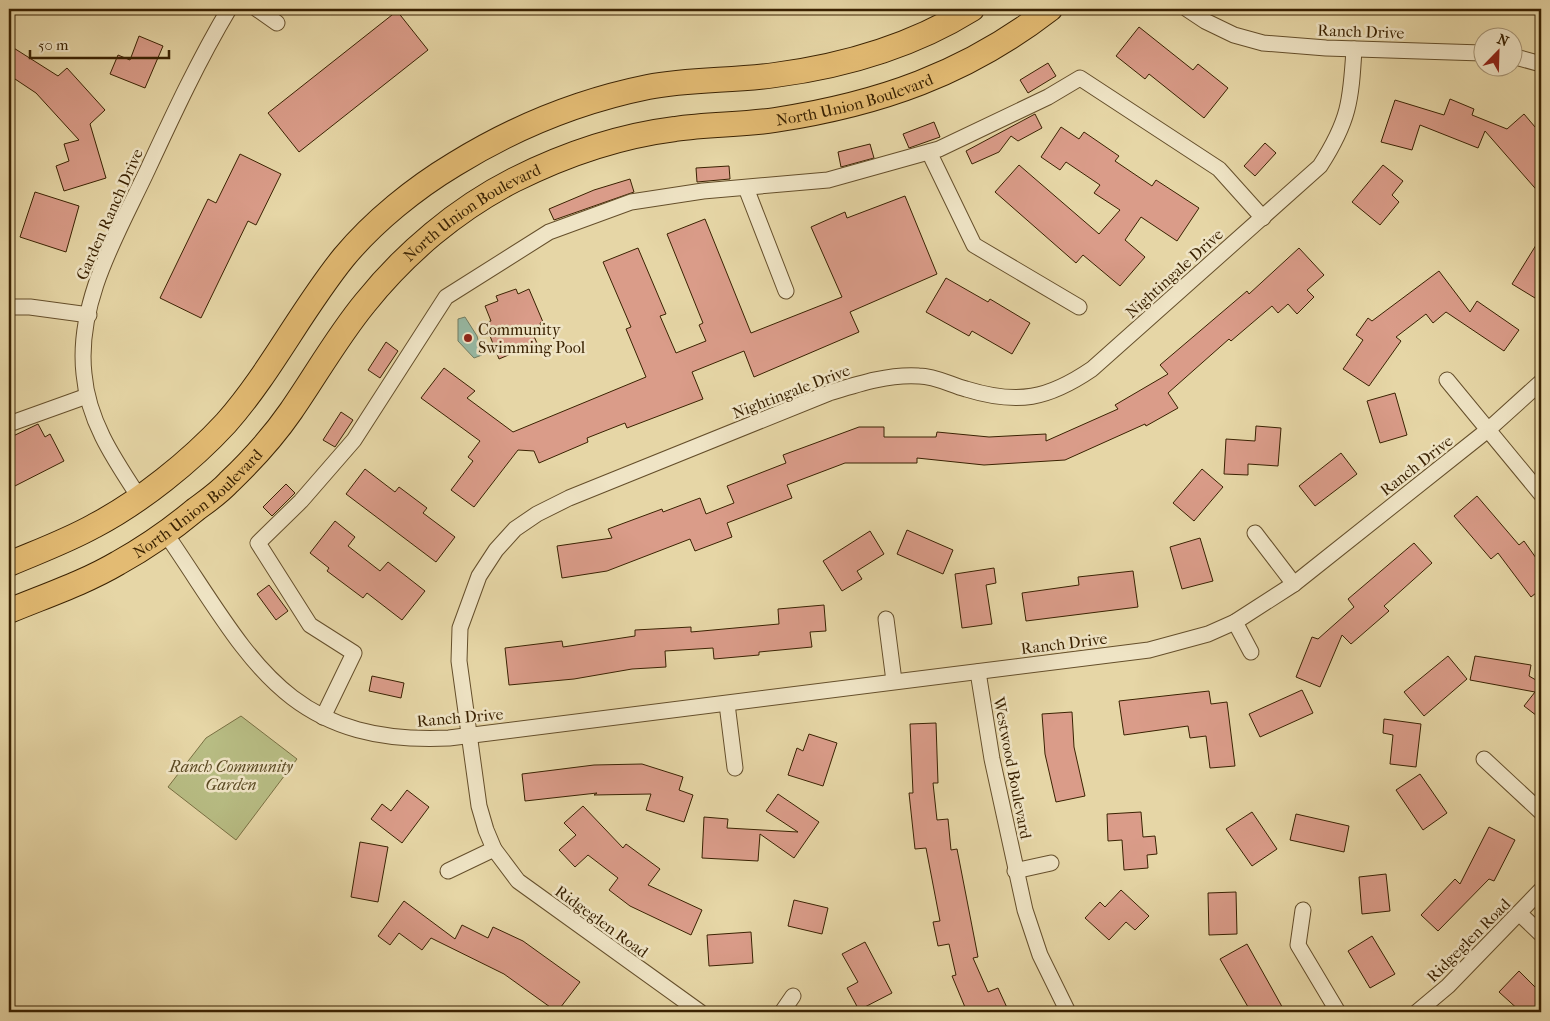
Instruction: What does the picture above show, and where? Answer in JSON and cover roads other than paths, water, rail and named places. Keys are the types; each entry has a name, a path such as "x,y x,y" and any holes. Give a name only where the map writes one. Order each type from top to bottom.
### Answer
{"main road":[{"path":"9,564 95,526 139,497 185,462 225,424 249,394 346,256 408,197 454,164 543,117 603,98 651,86 774,75 848,60 893,47 937,28 972,9"},
{"name":"North Union Boulevard","path":"9,611 115,565 166,534 227,485 289,414 363,304 391,272 426,239 471,205 513,180 572,154 628,137 674,129 772,120 833,109 902,90 945,74 983,54 1050,9"}],"street":[{"name":"Garden Ranch Drive","path":"139,497 99,431 87,396 83,348 89,315 96,287 109,254 193,71 229,9"},
{"path":"257,9 278,23"},
{"name":"Ranch Drive","path":"1186,9 1205,21 1234,35 1263,43 1472,53"},
{"name":"Nightingale Drive","path":"469,736 459,661 460,628 479,576 496,550 515,529 537,514 569,498 820,396 862,382 895,376 920,376 989,395 1012,398 1041,396 1066,387 1092,369 1320,166 1342,130 1350,101 1354,48"},
{"path":"1522,59 1541,64"},
{"path":"322,717 354,653 310,625 258,542 301,501 354,440 446,297 550,232 631,202 703,191 828,180 929,152 1048,97 1080,78 1219,169 1263,218"},
{"path":"929,152 974,245 1079,307"},
{"path":"746,188 786,291"},
{"path":"9,307 30,307 89,315"},
{"path":"1447,380 1541,494"},
{"name":"Ranch Drive","path":"166,534 248,653 267,677 304,707 350,729 380,736 417,740 469,736 1149,650 1208,634 1235,622 1294,584 1489,429 1541,382"},
{"path":"9,424 87,396"},
{"path":"1255,533 1294,584"},
{"path":"886,619 894,681"},
{"path":"1235,622 1251,652"},
{"name":"Westwood Boulevard","path":"978,672 992,760 1030,931 1068,1012"},
{"path":"727,704 735,768"},
{"name":"Ridgeglen Road","path":"469,736 479,806 494,849 505,865 531,891 700,1012"},
{"path":"1484,759 1541,812"},
{"path":"448,872 494,849"},
{"path":"1016,871 1051,863"},
{"name":"Ridgeglen Road","path":"1417,1012 1448,986 1541,890"},
{"path":"1303,910 1298,945 1338,1012"},
{"path":"1519,913 1541,934"},
{"path":"782,1012 793,996"}],"place":[{"name":"Community Swimming Pool","path":"468,338"}],"park label":[{"name":"Ranch Community Garden","path":"231,775"}]}
